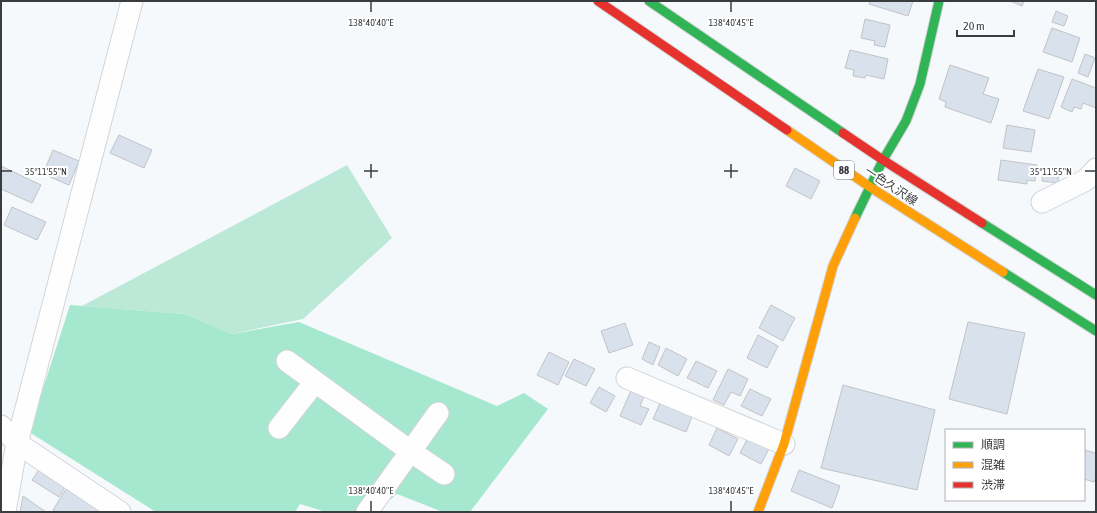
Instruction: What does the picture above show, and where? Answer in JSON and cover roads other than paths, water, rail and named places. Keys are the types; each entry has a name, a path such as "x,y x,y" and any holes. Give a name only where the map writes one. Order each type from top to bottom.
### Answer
{"main road":[{"name":"一色久沢線","path":"598,1 870,187 1096,331"},
{"name":"一色久沢線","path":"649,1 883,160 1096,296"},
{"path":"758,512 784,444 833,266 883,160 906,121 920,84 939,1"}],"street":[{"path":"4,512 16,443 132,1"},
{"path":"1042,202 1086,180 1096,169"},
{"path":"287,361 444,474"},
{"path":"627,378 784,444"},
{"path":"279,428 315,382"},
{"path":"367,512 438,412"},
{"path":"1,426 16,443 120,512"}]}
